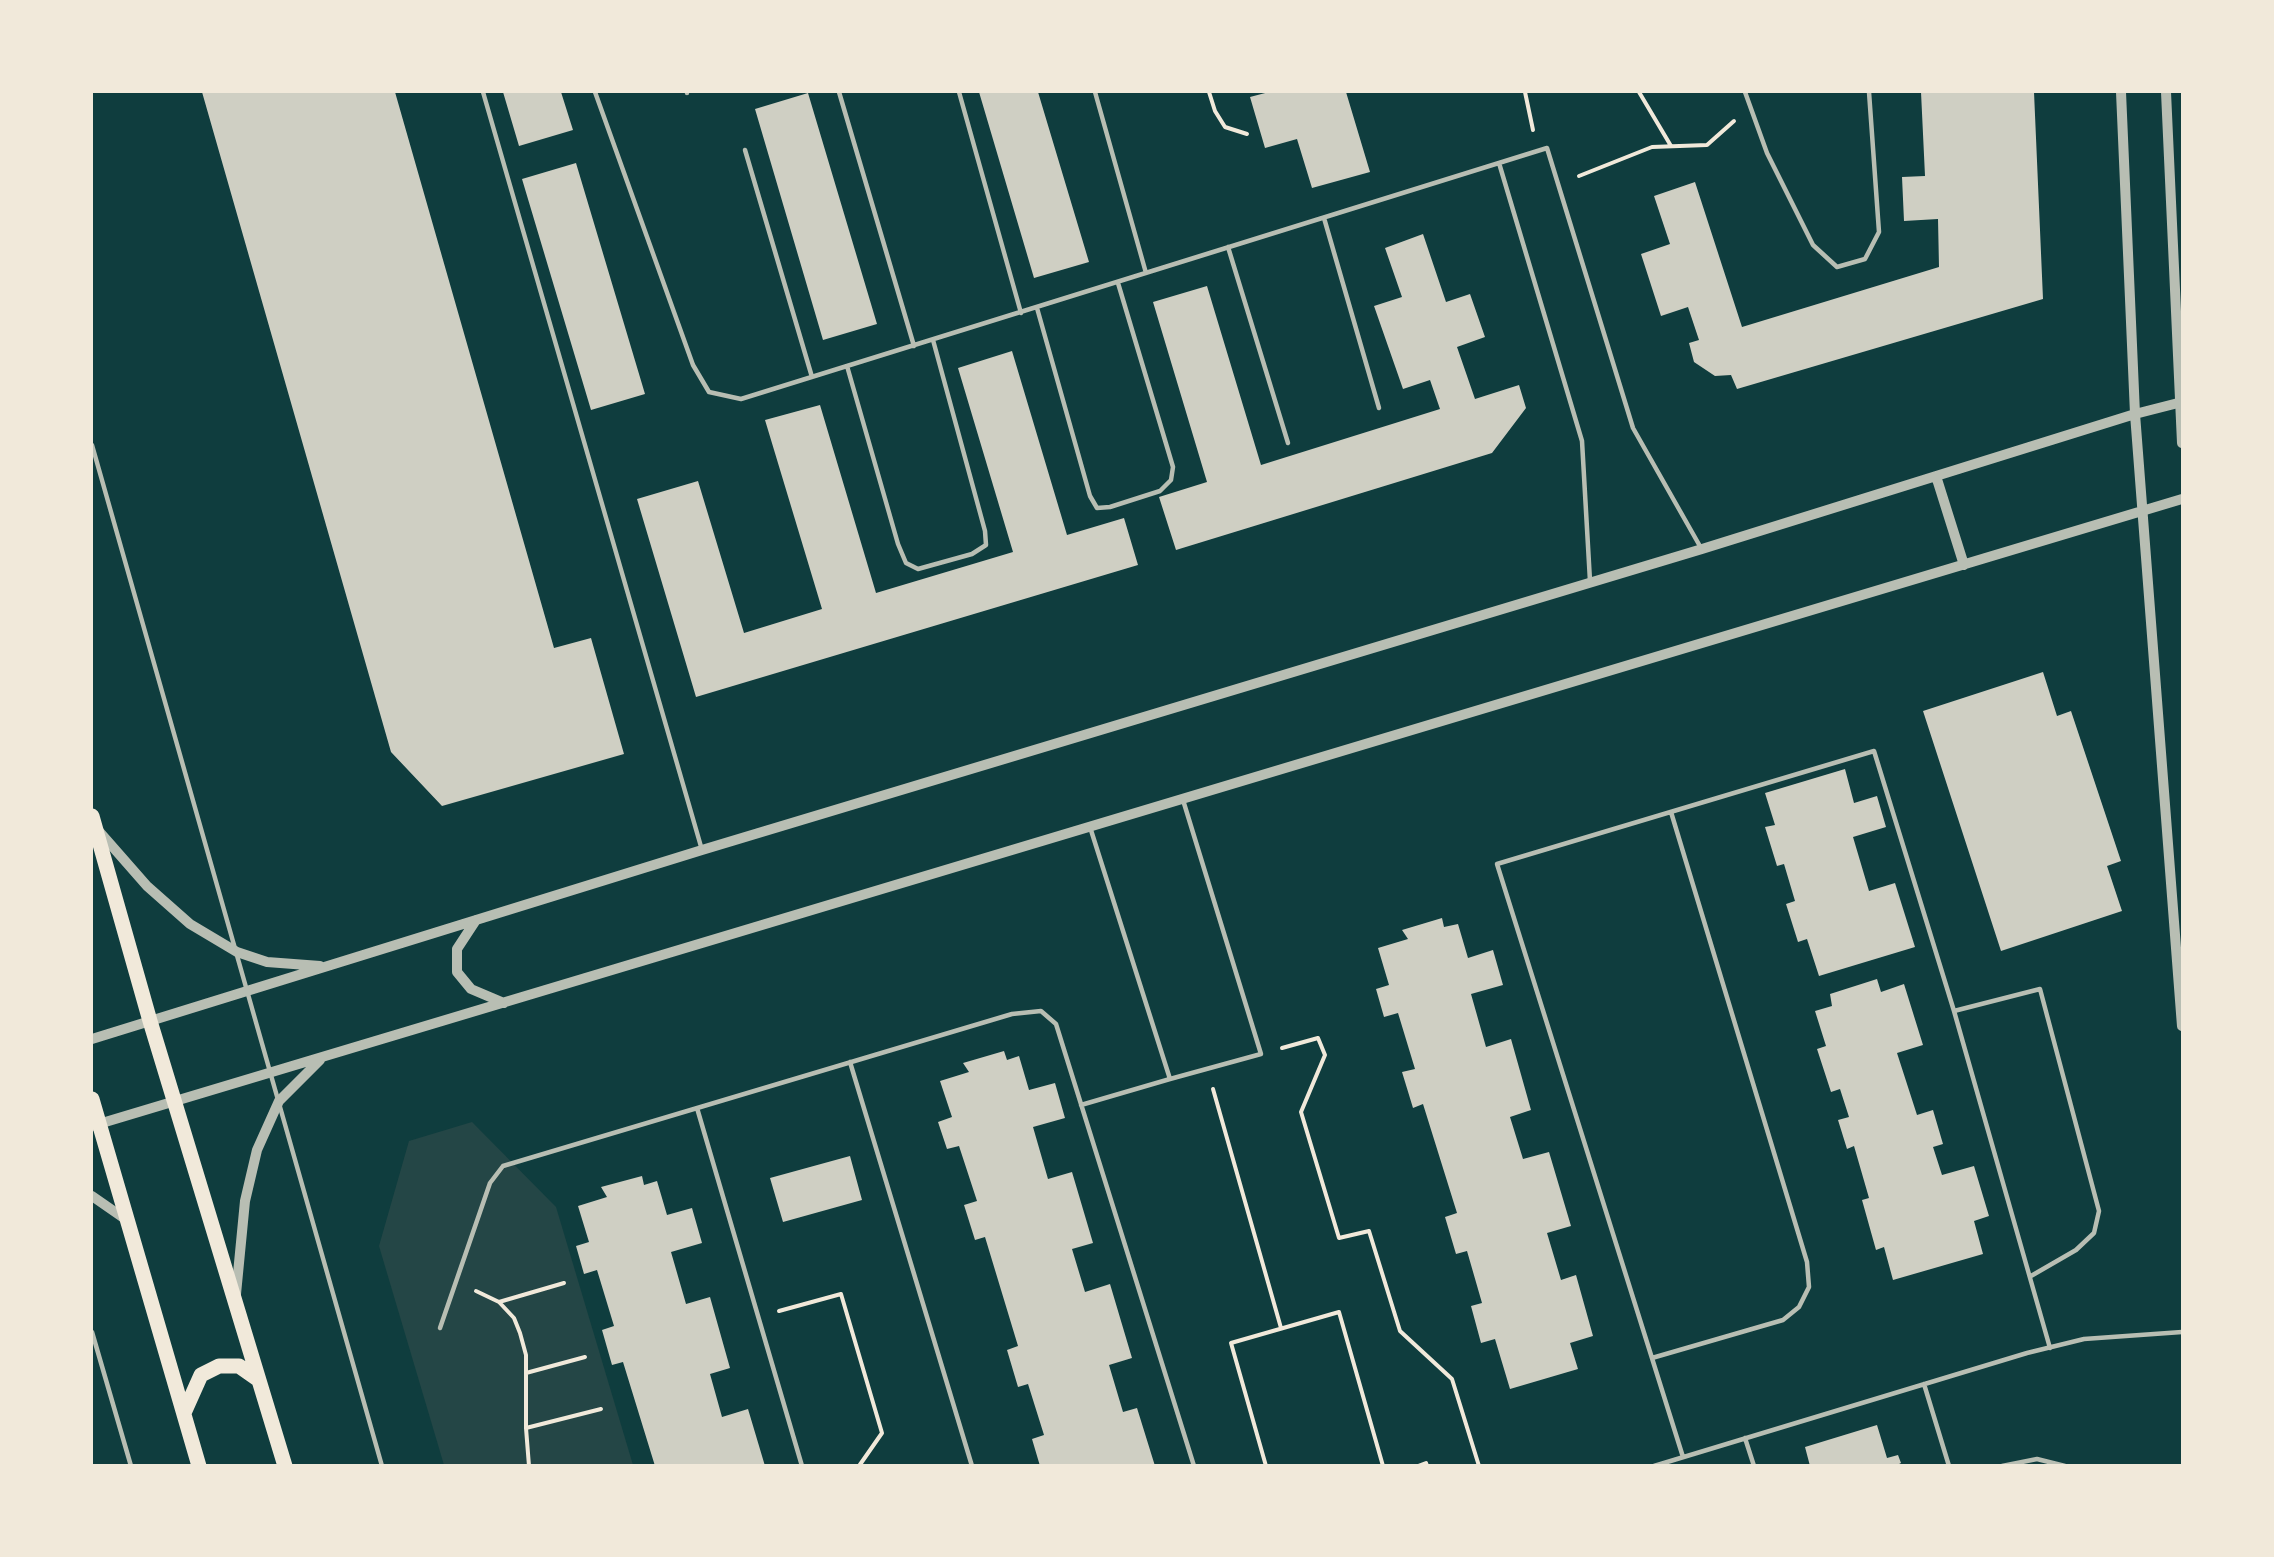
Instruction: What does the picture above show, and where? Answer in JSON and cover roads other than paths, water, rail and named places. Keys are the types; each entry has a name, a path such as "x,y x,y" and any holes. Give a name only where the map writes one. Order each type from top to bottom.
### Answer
{"main road":[{"path":"93,821 150,1021 285,1466"},
{"path":"92,1100 95,1125 128,1221 199,1466"},
{"path":"184,1413 201,1375 219,1366 240,1366 259,1380"}],"street":[{"path":"2121,92 2135,414 2182,1026"},
{"path":"2166,92 2182,443"},
{"path":"92,1039 702,850 1702,549 2135,414 2181,402"},
{"path":"1936,476 1964,565"},
{"path":"95,1125 2182,499"},
{"path":"93,821 147,886 190,924 237,952 267,962 326,967"},
{"path":"476,920 457,949 457,972 471,989 504,1003"},
{"path":"235,1300 245,1201 257,1150 279,1101 322,1057"},
{"path":"92,1196 128,1221"}],"lane":[{"path":"483,92 702,850"},
{"path":"595,92 693,365 709,392 741,399 1547,148 1633,428 1702,549"},
{"path":"839,92 914,346"},
{"path":"959,92 1021,312"},
{"path":"1095,92 1146,273"},
{"path":"1745,92 1767,153 1813,245 1837,267 1864,259 1879,232 1869,92"},
{"path":"745,150 812,377"},
{"path":"1499,163 1582,441 1590,581"},
{"path":"1324,218 1379,408"},
{"path":"1228,247 1288,443"},
{"path":"1036,308 1090,496 1097,508 1110,507 1160,490 1171,480 1173,467 1118,283"},
{"path":"846,366 898,544 906,562 918,568 972,554 986,545 985,531 933,340"},
{"path":"92,446 382,1466"},
{"path":"1683,1457 1497,864 1874,751 1954,1011 2050,1348"},
{"path":"1081,1106 1261,1053 1183,799"},
{"path":"1652,1358 1782,1320 1799,1307 1809,1287 1807,1262 1671,812"},
{"path":"1090,827 1170,1079"},
{"path":"1954,1011 2040,989 2099,1210 2094,1233 2076,1250 2031,1276"},
{"path":"440,1329 490,1183 503,1166 1012,1014 1041,1011 1056,1024 1194,1466"},
{"path":"850,1062 972,1466"},
{"path":"697,1108 802,1466"},
{"path":"92,1332 131,1466"},
{"path":"1654,1466 1924,1384 2084,1339 2182,1332"},
{"path":"1924,1384 1948,1466"},
{"path":"1745,1438 1754,1466"},
{"path":"2002,1466 2037,1459 2065,1466"}]}
